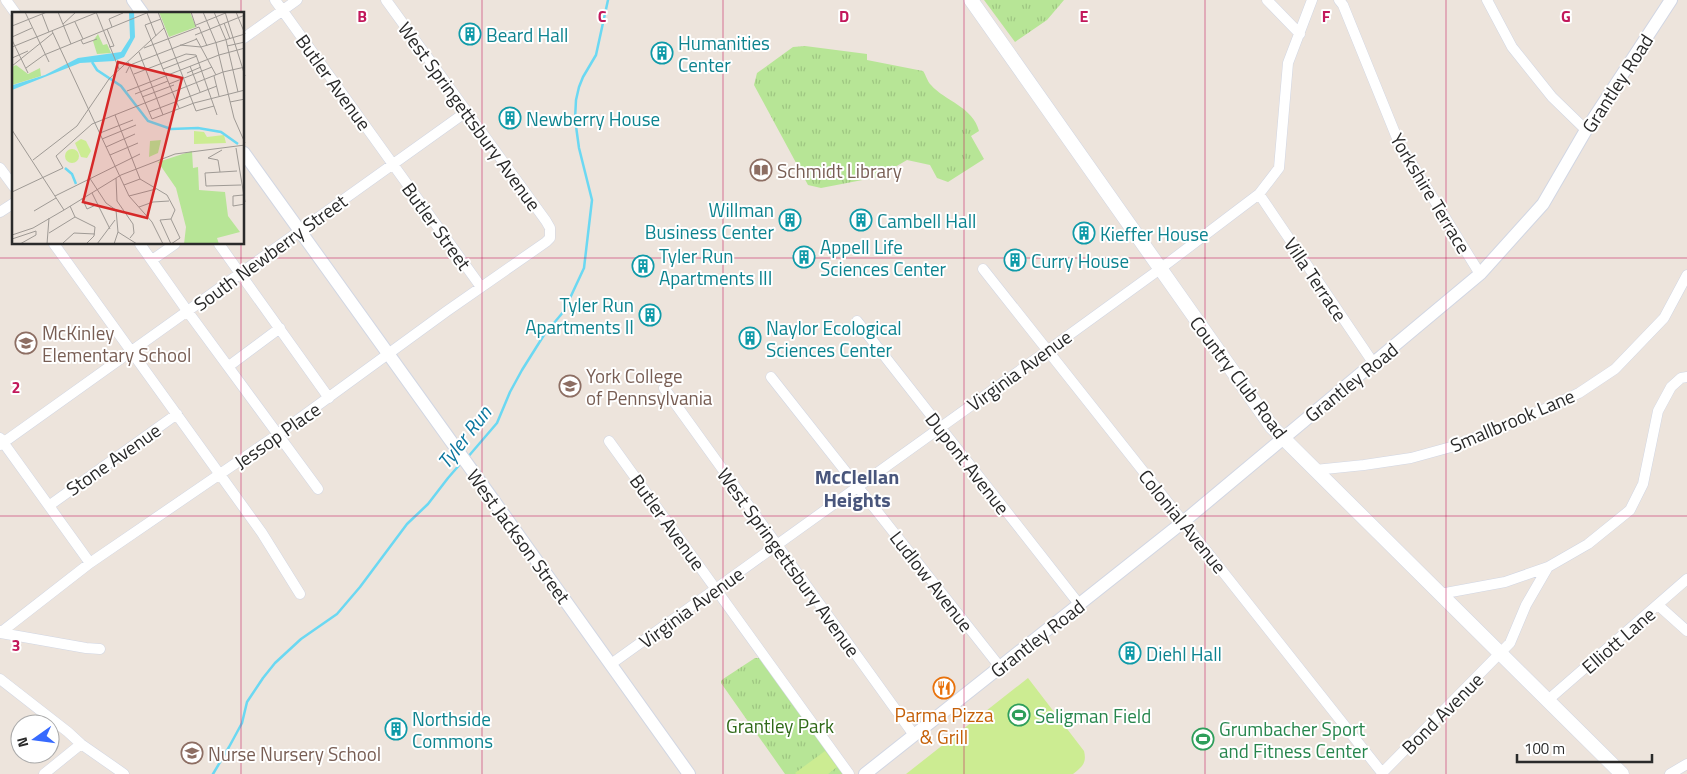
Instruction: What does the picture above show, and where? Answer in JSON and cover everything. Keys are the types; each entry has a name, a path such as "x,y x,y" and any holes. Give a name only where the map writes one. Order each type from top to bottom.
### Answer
{"main road":[{"name":"Country Club Road","path":"971,0 1272,427 1622,774"}],"street":[{"path":"6,0 15,12"},
{"path":"133,0 142,12"},
{"name":"Butler Avenue","path":"275,0 393,165"},
{"path":"245,37 297,0"},
{"name":"West Springettsbury Avenue","path":"386,0 546,221 551,233"},
{"path":"1267,0 1300,34"},
{"name":"Virginia Avenue","path":"611,664 1048,351 1258,194 1279,168 1288,63 1312,0"},
{"name":"Yorkshire Terrace","path":"1339,0 1343,5 1398,143 1480,274"},
{"path":"1487,0 1512,47 1552,97 1586,130"},
{"name":"Grantley Road","path":"865,774 1183,522 1480,274 1543,204 1586,130 1671,0"},
{"name":"South Newberry Street","path":"1,441 188,312 466,112"},
{"name":"West Jackson Street","path":"245,154 514,527 689,774"},
{"name":"Butler Street","path":"393,165 481,287"},
{"path":"0,168 12,184"},
{"name":"Villa Terrace","path":"1258,194 1374,364"},
{"path":"0,212 12,204"},
{"name":"Jessop Place","path":"0,632 90,563 277,435 546,242 551,233"},
{"path":"55,245 262,534 300,594"},
{"path":"141,245 318,489"},
{"path":"152,260 174,245"},
{"path":"220,245 329,398"},
{"name":"Colonial Avenue","path":"983,268 1383,773"},
{"name":"Smallbrook Lane","path":"1315,470 1411,458 1451,447 1521,420 1579,393 1615,369 1664,318 1687,276"},
{"name":"Dupont Avenue","path":"857,322 1079,604"},
{"path":"229,366 280,328"},
{"name":"Ludlow Avenue","path":"771,377 1000,667"},
{"path":"1440,594 1505,582 1548,567 1588,544 1630,510 1643,484 1658,411 1671,387 1681,378 1687,377"},
{"name":"West Springettsbury Avenue","path":"664,388 914,735"},
{"name":"Stone Avenue","path":"50,505 177,414"},
{"path":"1,441 50,505 90,563"},
{"name":"Butler Avenue","path":"609,441 849,774"},
{"name":"Bond Avenue","path":"1383,773 1510,643 1526,605 1548,567"},
{"name":"Elliott Lane","path":"1548,700 1687,579"},
{"path":"1658,605 1687,631"},
{"path":"0,632 100,649"},
{"path":"0,679 81,744 124,774"},
{"path":"44,774 81,744"},
{"path":"1670,774 1687,764"}],"green space":[{"path":"984,0 1064,0 1047,20 1015,42"},
{"path":"805,46 867,54 867,60 923,71 928,82 937,91 965,110 976,123 979,131 971,136 984,159 948,182 937,178 930,165 907,160 878,177 821,188 808,185 754,85 757,73 793,47"},
{"name":"Grantley Park","path":"755,658 761,658 844,774 785,774 721,683 723,679"},
{"name":"Seligman Field","path":"1028,678 1084,751 1085,759 1083,764 1073,774 906,774"},
{"path":"825,751 837,767 828,774 795,773"}],"waterway":[{"name":"Tyler Run","path":"467,458 497,423 522,370 544,335 564,311 584,268 592,200 579,148 575,119 576,100 583,77 596,55 608,0"},
{"name":"Tyler Run","path":"213,774 242,723 247,702 263,678 275,663 301,639 337,614 360,587 407,524 428,504 461,463"}],"place":[{"name":"Beard Hall","path":"470,34"},
{"name":"Humanities Center","path":"662,53"},
{"name":"Newberry House","path":"510,118"},
{"name":"Schmidt Library","path":"761,170"},
{"name":"Willman Business Center","path":"790,220"},
{"name":"Cambell Hall","path":"861,220"},
{"name":"Kieffer House","path":"1084,233"},
{"name":"Appell Life Sciences Center","path":"804,257"},
{"name":"Curry House","path":"1015,260"},
{"name":"Tyler Run Apartments III","path":"643,266"},
{"name":"Tyler Run Apartments II","path":"650,315"},
{"name":"Naylor Ecological Sciences Center","path":"750,338"},
{"name":"McKinley Elementary School","path":"26,343"},
{"name":"York College of Pennsylvania","path":"570,386"},
{"name":"Diehl Hall","path":"1130,653"},
{"name":"Parma Pizza & Grill","path":"944,688"},
{"name":"Seligman Field","path":"1019,715"},
{"name":"Northside Commons","path":"396,729"},
{"name":"Grumbacher Sport and Fitness Center","path":"1203,739"},
{"name":"Nurse Nursery School","path":"192,753"}],"district":[{"name":"McClellan Heights","path":"857,488"}]}
